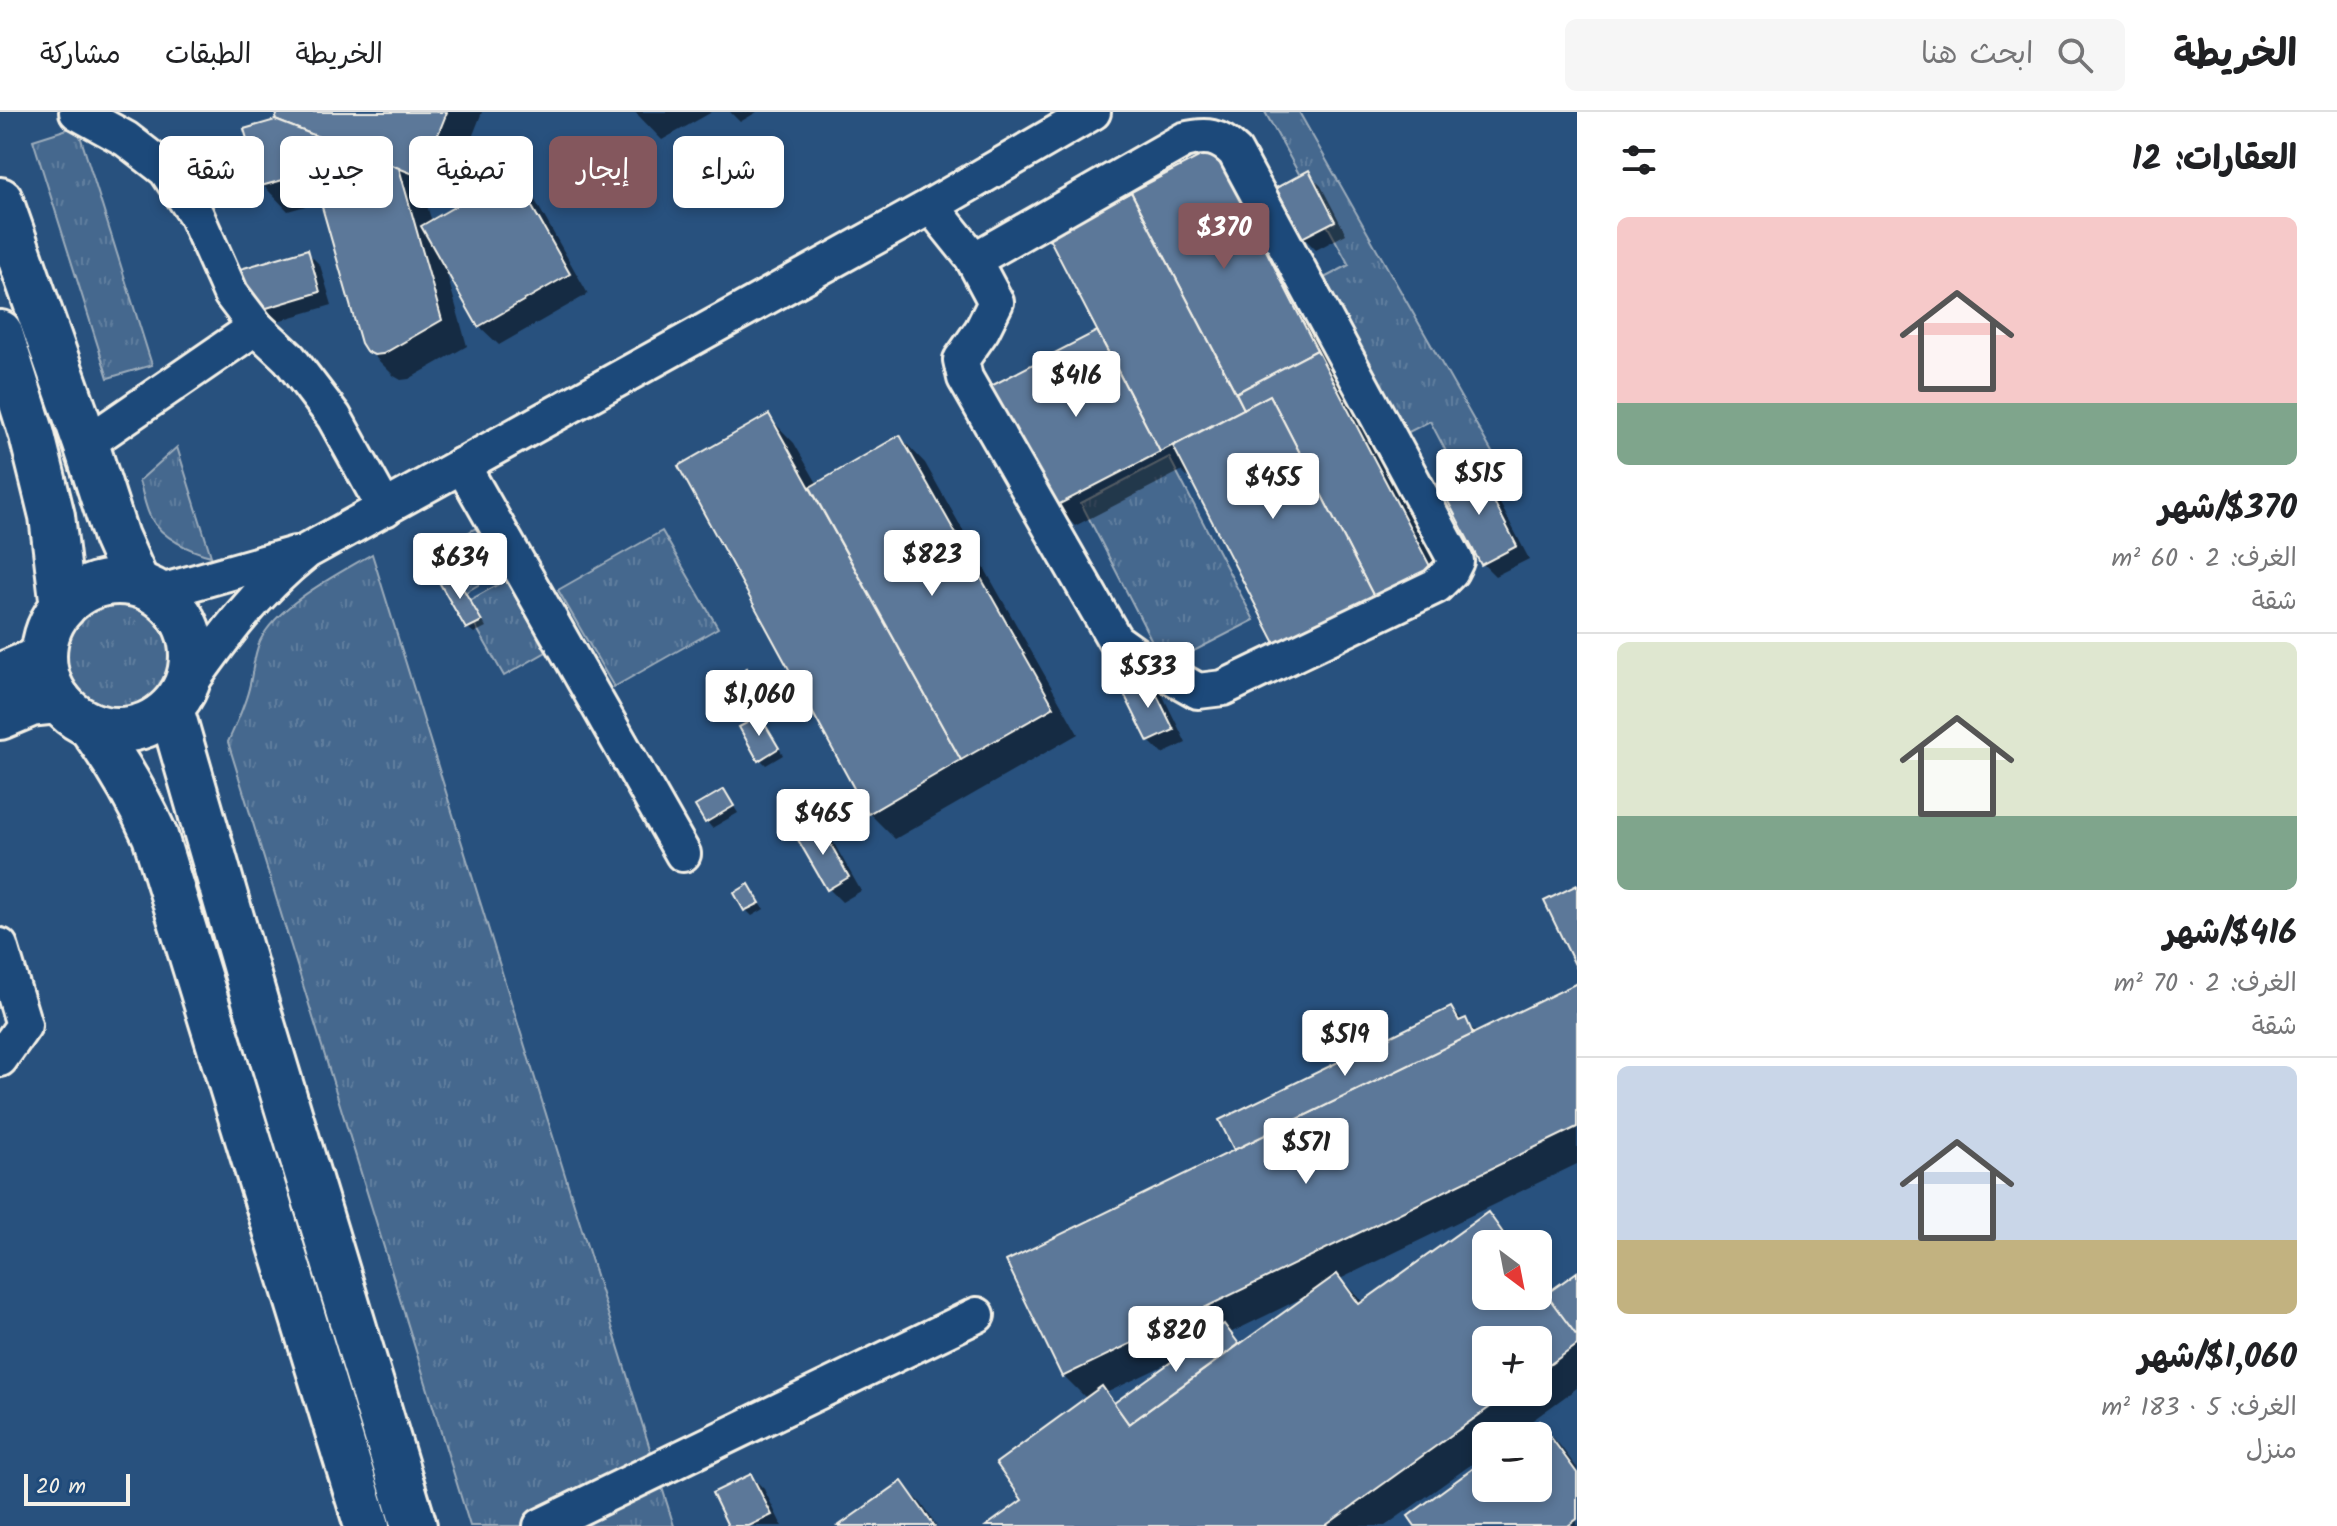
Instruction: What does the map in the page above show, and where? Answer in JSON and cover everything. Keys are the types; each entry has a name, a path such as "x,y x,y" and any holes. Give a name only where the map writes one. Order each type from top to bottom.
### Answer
{"main road":[{"path":"0,200 116,537 147,588 175,608 188,629 193,652 190,676 175,704 153,722 133,729 111,730 75,713 31,704 0,717"},
{"path":"0,333 32,435 52,516 63,607"},
{"path":"147,588 110,582 84,590 63,607 49,629 44,654 47,679 116,761 139,799 155,836 367,1526"},
{"path":"0,676 44,654"},
{"path":"175,704 246,973 414,1526"}],"street":[{"path":"77,112 126,139 166,170 196,215 231,294 256,327 289,358 334,417 385,509"},
{"path":"175,704 253,599 307,551 931,206 1093,112"},
{"path":"931,206 972,257 996,302 982,330 961,360 965,378 1115,640 1143,660 1198,691 1223,688 1436,586 1451,571 1456,561 1235,152 1227,144 1215,137 1200,135 1184,140 979,257 972,257"},
{"path":"86,444 256,327"},
{"path":"462,465 683,854"},
{"path":"147,588 307,551"},
{"path":"0,946 24,1025 0,1059"},
{"path":"541,1526 977,1315"}],"green space":[{"path":"1265,112 1299,112 1514,491 1494,502 1477,469 1460,478 1430,421 1405,434 1324,278 1349,265"},
{"path":"77,126 152,365 108,378 33,140"},
{"path":"177,447 211,556 194,551 169,537 156,525 146,505 139,481"},
{"path":"1169,457 1254,620 1194,651 1153,643 1081,503"},
{"path":"476,528 501,572 459,596 433,552"},
{"path":"662,531 718,628 614,687 558,590"},
{"path":"372,554 674,1526 470,1526 228,742 246,699 258,646 268,628 294,603"},
{"path":"506,580 546,652 504,676 463,604"},
{"path":"119,605 139,609 162,628 171,657 167,677 148,700 119,709 99,705 76,686 67,657 71,637 90,614"}],"building":[{"path":"278,112 447,112 437,136 409,136 409,172 393,166 393,136 316,136 275,120"},
{"path":"275,120 316,136 280,136 280,181 264,185 264,136 246,136 244,129"},
{"path":"1214,149 1317,350 1236,393 1131,192"},
{"path":"393,166 399,168 442,320 383,354 374,355 366,351 361,343 322,208 393,208"},
{"path":"1309,170 1335,221 1302,238 1276,188"},
{"path":"1131,192 1244,409 1160,452 1048,236"},
{"path":"452,208 533,208 570,274 478,327 421,226"},
{"path":"308,249 320,292 250,313 237,270"},
{"path":"1097,331 1160,452 1054,507 991,386"},
{"path":"1317,350 1431,568 1374,597 1270,395 1244,409 1236,393"},
{"path":"1270,395 1374,597 1277,647 1173,446"},
{"path":"769,414 961,760 868,814 678,466"},
{"path":"900,435 1054,707 961,760 810,487"},
{"path":"1477,469 1517,546 1481,565 1441,488"},
{"path":"454,573 482,621 466,629 439,582"},
{"path":"747,668 761,694 746,702 732,677"},
{"path":"1148,677 1174,730 1148,742 1122,690"},
{"path":"760,716 779,748 758,761 739,727"},
{"path":"724,789 734,806 705,823 695,806"},
{"path":"820,825 849,877 827,890 797,838"},
{"path":"749,884 760,903 744,911 734,893"},
{"path":"1577,885 1577,969 1544,901"},
{"path":"1577,983 1577,1127 1062,1377 1006,1261"},
{"path":"1451,1007 1459,1021 1466,1018 1473,1034 1234,1150 1219,1120"},
{"path":"1488,1212 1501,1230 1472,1230 1472,1310 1552,1310 1552,1301 1577,1336 1577,1345 1552,1363 1552,1326 1472,1326 1472,1406 1492,1406 1325,1526 986,1526 1022,1500 996,1463 1102,1386 1129,1424 1337,1274 1359,1304"},
{"path":"1577,1272 1577,1336 1552,1302 1552,1290"},
{"path":"1224,1324 1239,1344 1129,1424 1114,1403"},
{"path":"1552,1439 1577,1473 1577,1519 1568,1526 1415,1526 1408,1516 1472,1469 1472,1502 1552,1502"},
{"path":"751,1474 772,1515 749,1526 728,1526 712,1493"},
{"path":"902,1481 934,1526 838,1526"}]}
